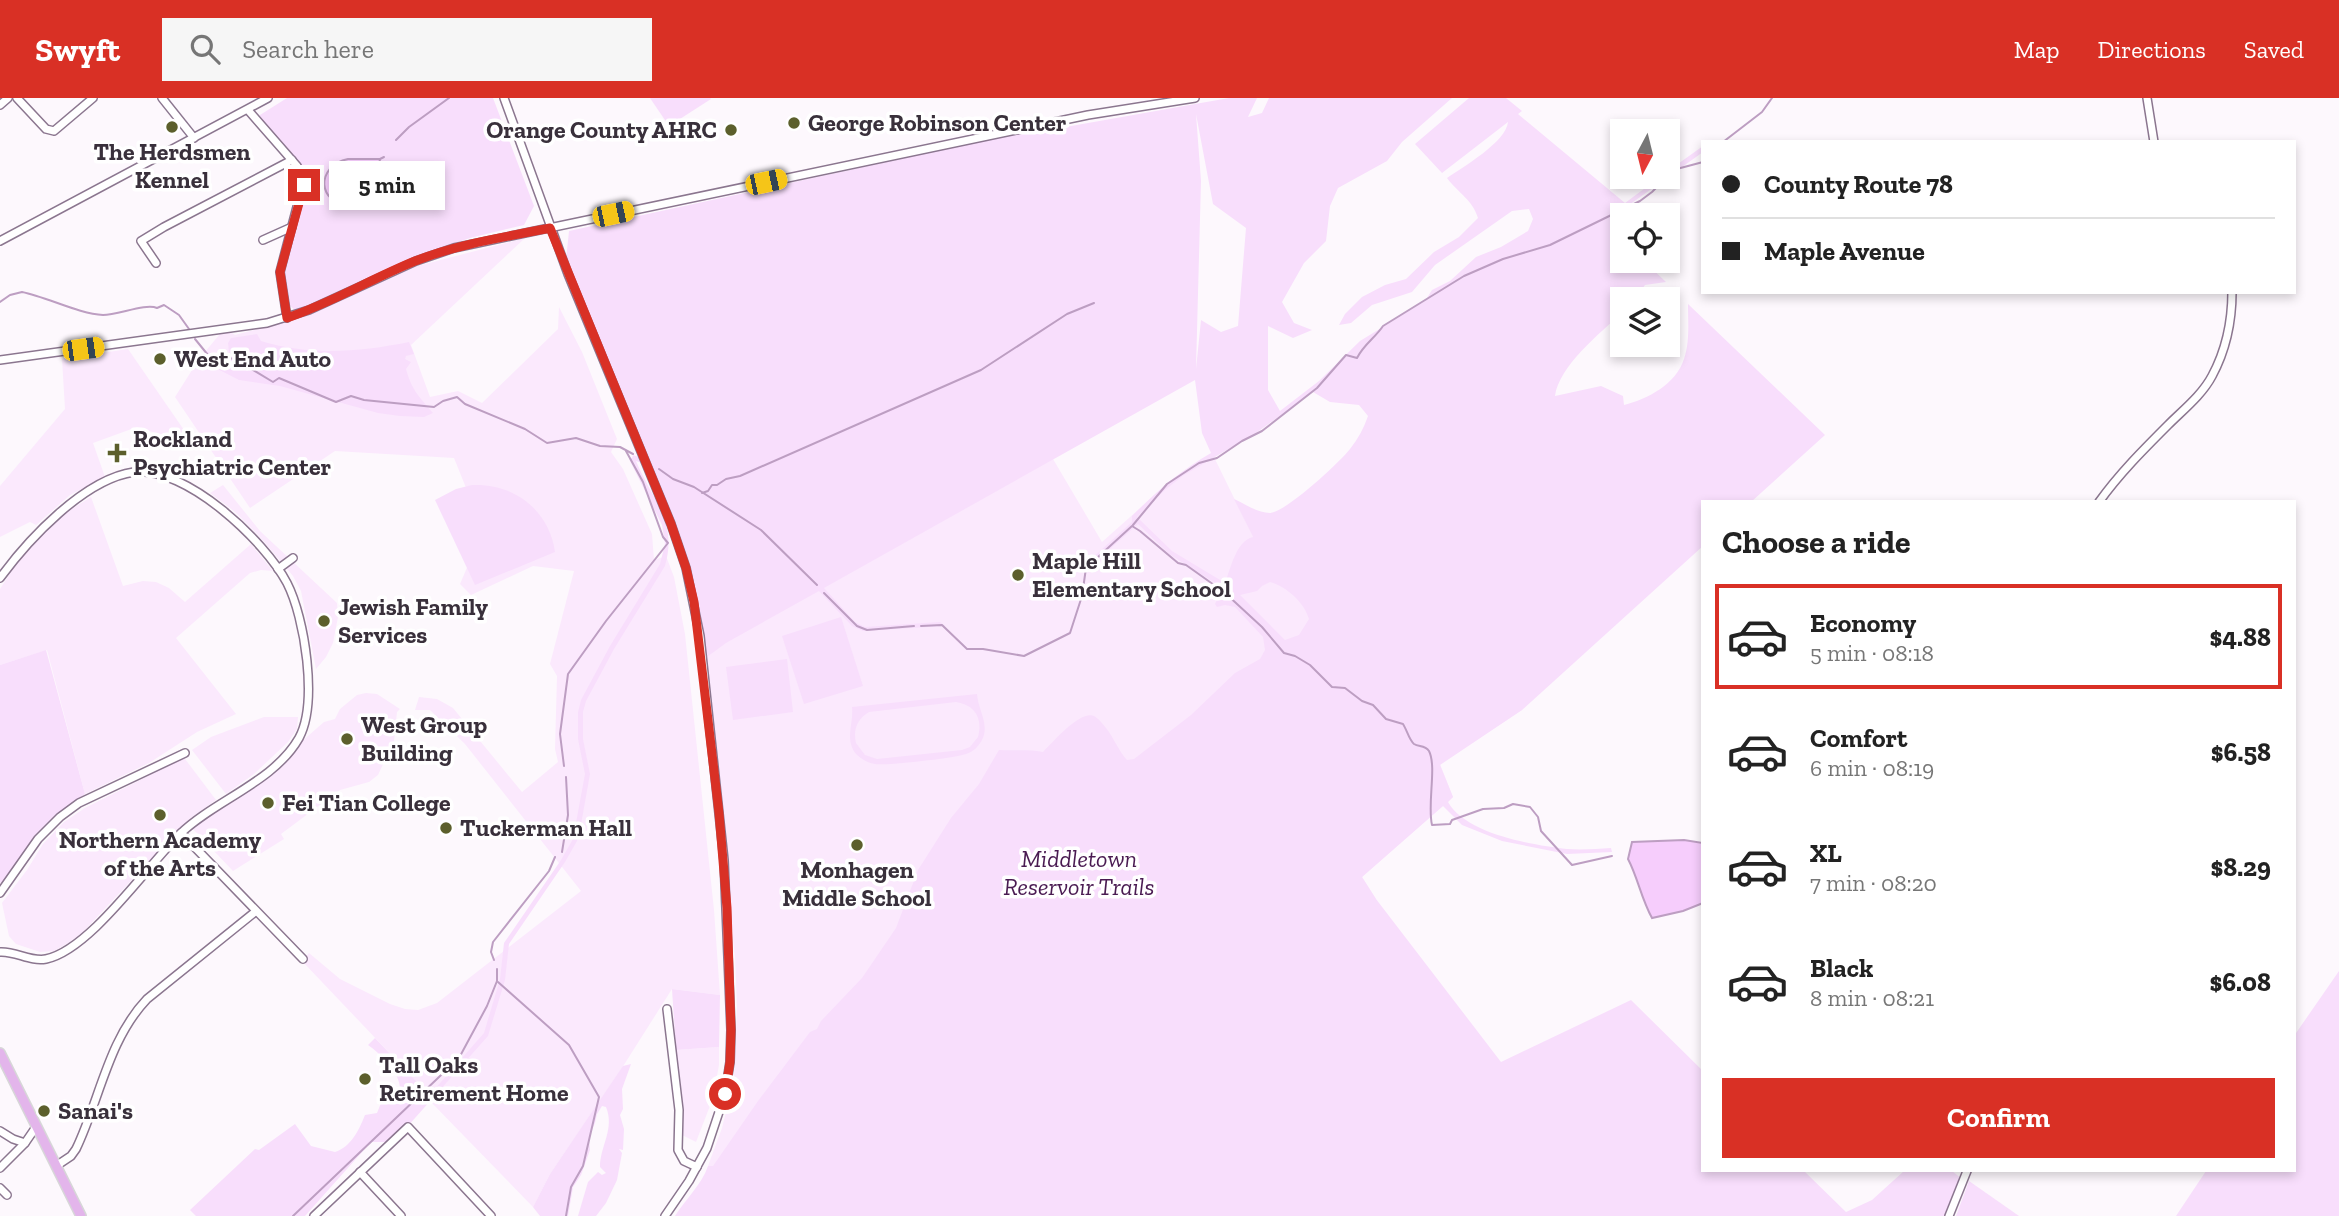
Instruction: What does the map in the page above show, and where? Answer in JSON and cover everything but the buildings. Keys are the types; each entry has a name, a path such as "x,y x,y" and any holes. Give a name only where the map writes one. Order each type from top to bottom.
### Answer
{"main road":[{"path":"0,1053 82,1216"}],"street":[{"path":"0,105 8,98"},
{"path":"17,98 51,131 56,131 93,98"},
{"path":"162,98 194,138"},
{"path":"0,241 268,98"},
{"path":"504,98 550,228 671,524 686,568 696,613 724,860 730,1062 717,1123 697,1167 665,1216"},
{"path":"0,360 249,326 287,318 328,303 416,261 454,248 1088,115 1195,98"},
{"path":"2147,98 2154,140"},
{"path":"248,110 292,160 304,180 280,272 287,318"},
{"path":"156,263 141,241 292,160"},
{"path":"263,240 292,227"},
{"path":"2101,500 2124,470 2195,398 2212,376 2228,334 2232,294"},
{"path":"0,578 35,535 64,509 107,482 125,474 139,472 166,477 201,495 239,525 278,569 295,602 305,657 309,700 303,728 291,748 261,777 181,833 102,919 69,949 43,960 30,959 15,953 1,952 0,940"},
{"path":"278,569 293,558"},
{"path":"0,893 38,838 67,811 185,753"},
{"path":"181,833 303,959"},
{"path":"57,1166 76,1149 118,1041 134,1013 147,999 256,912"},
{"path":"667,1009 679,1110 678,1150 684,1161 697,1167"},
{"path":"0,1168 25,1143 36,1127"},
{"path":"314,1216 408,1127 491,1216"},
{"path":"0,1131 25,1143"},
{"path":"360,1172 401,1216"},
{"path":"1949,1216 1967,1172"},
{"path":"0,1188 7,1195"}],"shaded area":[{"path":"348,159 380,159 369,192 351,205 332,199 324,185 330,169"},
{"path":"525,238 411,345 430,397 458,391 482,403 558,329 559,307 582,352 617,439 611,452 623,469 652,534 654,560 666,556 674,577 685,634 714,910 720,995 672,989 550,1174 533,1207 426,1099 419,1084 302,961 309,953 340,979 390,1004 418,1010 437,1003 581,891 465,744 430,710 415,710 419,697 437,699 453,708 522,792 558,762 555,749 557,676 550,664 574,571 533,566 471,595 460,584 483,530 454,458 335,451 250,508 175,397 199,359 225,328 235,335 273,325 298,317 383,275"},
{"path":"128,349 195,446 137,427 93,443 105,477 70,495 36,525 30,522 0,537 0,486 65,409 62,359"},
{"path":"1213,455 1258,547 1522,710 1440,764 1453,797 1362,877 1376,899 708,1166 722,1128 734,1079 737,1008 735,957 703,660 725,643 1053,459 1102,542 1174,478"},
{"path":"223,485 260,531 337,603 338,617 333,643 316,669 301,591 293,576 259,536 235,512 210,493"},
{"path":"91,497 123,586 143,581 156,582 169,588 185,602 251,544 273,571 250,573 176,638 236,714 197,732 149,763 85,794 47,650 0,665 0,589 14,567 43,533 62,515"},
{"name":"Fei Tian College","path":"377,694 400,709 397,712 394,741 378,775 369,782 340,790 281,834 284,839 233,871 191,827 262,776 324,722 335,719 340,709 357,695"},
{"path":"264,717 298,717 297,729 288,742 254,774 226,794 192,750 211,737"},
{"path":"182,755 216,800 188,820 82,933 54,951 40,952 16,944 9,936 2,903 43,844 64,822 85,808 158,771"},
{"path":"1684,840 1701,843 1701,904 1652,918 1628,859 1632,842"},
{"path":"719,1047 719,1065 713,1098 696,1142 682,1135 683,1101 676,1050"}],"green space":[{"path":"287,98 493,98 534,206 524,225 470,238 408,259 296,311 289,305 284,273 309,180 304,169 260,118 260,115"},
{"path":"650,98 710,98 711,99 669,126"},
{"name":"Middletown Reservoir Trails","path":"1229,98 1257,98 1248,117 1262,113 1269,98 1452,98 1402,142 1387,161 1338,188 1330,206 1326,241 1304,263 1282,302 1294,323 1312,330 1293,338 1268,326 1268,390 1280,411 1319,381 1360,341 1425,301 1432,290 1450,281 1476,257 1501,247 1528,231 1533,219 1529,209 1512,211 1435,265 1412,292 1372,305 1351,323 1339,325 1345,314 1362,297 1385,285 1406,279 1434,252 1459,237 1478,218 1469,201 1447,178 1492,146 1500,138 1508,122 1442,173 1415,144 1469,98 1506,98 1522,111 1518,114 1625,203 1610,203 1610,273 1657,273 1666,282 1644,287 1610,287 1610,324 1572,362 1558,385 1555,396 1601,386 1623,396 1624,405 1660,389 1675,376 1684,359 1688,339 1688,304 1825,435 1753,500 1701,500 1701,548 1522,710 1440,765 1453,797 1448,802 1457,813 1484,830 1536,844 1572,849 1611,848 1612,852 1567,854 1502,841 1462,825 1443,806 1362,877 1501,1062 1631,1000 1701,1069 1701,1172 1805,1172 1846,1212 1872,1200 1903,1172 1953,1172 1962,1179 1947,1216 675,1216 698,1186 708,1166 713,1166 810,1032 817,1029 821,1021 862,978 896,928 918,870 951,818 979,784 999,750 1043,752 1074,722 1088,715 1094,716 1102,723 1127,760 1134,759 1191,715 1235,673 1260,659 1265,650 1263,637 1235,607 1217,607 1215,604 1223,588 1169,554 1138,524 1084,572 1089,561 1132,522 1132,516 1151,498 1179,474 1211,453 1202,433 1195,380 824,588 855,622 865,627 940,622 945,626 863,631 852,626 819,591 726,643 703,660 698,612 647,465 636,461 666,523 668,550 665,566 586,701 583,712 583,739 590,774 577,841 509,944 505,980 488,1036 391,1145 315,1216 308,1216 387,1142 371,1142 305,1216 196,1216 190,1210 255,1149 259,1150 295,1124 311,1146 335,1152 346,1146 365,1115 377,1113 387,1088 397,1091 400,1088 393,1070 368,1045 375,1038 419,1084 426,1099 484,1033 500,979 504,943 573,839 585,774 578,739 581,700 660,564 665,544 662,525 629,459 633,455 644,459 566,260 569,231 1039,129 1043,131","holes":["1196,114 1213,204 1246,228 1238,326 1221,332 1201,320 1196,369 1201,181","1313,392 1330,402 1359,405 1368,416 1365,425 1344,456 1312,486 1278,511 1265,513 1234,499 1253,537 1238,549 1225,583 1172,551 1137,517 1184,475 1256,433","1270,582 1294,596 1309,619 1299,635 1285,640 1240,595 1257,591"]},
{"path":"1701,147 1701,153 1680,168 1680,162"},
{"path":"1644,189 1651,189 1632,203 1625,203"},
{"path":"257,334 261,341 316,351 353,350 409,342 414,354 406,356 405,359 411,362 406,369 408,377 416,393 433,413 424,417 378,413 280,386 239,380 206,363 202,356 205,352 229,352 228,343 231,338"},
{"path":"472,485 502,489 527,502 545,524 555,552 475,585 435,500 456,489"},
{"path":"841,617 863,686 804,704 782,636"},
{"path":"46,650 85,794 55,815 34,836 5,881 0,883 0,665"},
{"path":"787,659 793,712 733,720 726,667"},
{"path":"977,694 984,734 977,747 966,754 906,763 867,762 852,748 852,707","holes":["956,702 973,709 978,718 979,730 978,737 970,747 962,750 877,759 865,755 856,743 857,725 869,712"]},
{"path":"2339,971 2339,1216 2176,1216 2205,1172 2296,1172 2296,1033"},
{"path":"672,989 720,995 719,1047 676,1050"},
{"path":"631,1064 622,1089 623,1109 620,1115 624,1129 623,1150 619,1149 622,1153 617,1180 606,1203 596,1216 578,1216 588,1182 598,1172 602,1175 606,1173 600,1167 609,1123 606,1107 602,1106 589,1137 590,1150 581,1175 573,1187 568,1216 540,1216 533,1207 550,1174 623,1066"},
{"path":"1969,1181 2019,1216 1956,1216"}],"waterway":[{"path":"396,140 409,127 449,98"},
{"path":"1726,140 1762,112 1772,98"},
{"path":"380,159 384,157"},
{"path":"1680,168 1701,163"},
{"path":"1133,525 1167,484 1199,463 1217,458 1262,431 1317,388 1346,355 1357,358 1383,326 1464,276 1503,259 1550,245 1640,201 1655,189"},
{"path":"0,302 10,295 22,292 84,312 103,315 164,305 179,315 189,329"},
{"path":"702,493 708,491 712,485 740,476 981,370 1067,314 1094,303"},
{"path":"195,339 208,355 235,359 273,382 279,378 336,402 351,396 364,400 434,407 457,397 465,404 525,429 547,443 576,438 600,446 620,447 633,454"},
{"path":"564,766 560,734 568,674 668,543 663,537 643,482 626,451"},
{"path":"659,469 673,479 694,487 761,530 817,585"},
{"path":"921,626 942,625 967,649 1024,656 1070,633 1082,596 1086,568 1132,526 1178,563 1186,565 1224,592 1262,627 1284,653 1310,665 1332,687 1345,688 1362,701 1373,705 1386,719 1403,724 1412,742 1429,751 1432,825 1450,824 1452,820 1483,809 1504,808 1513,804 1530,807 1538,817 1541,831 1572,865 1612,856"},
{"path":"824,593 857,626 867,630 914,626"},
{"path":"562,852 568,815 566,777"},
{"path":"494,960 491,952 493,942 549,871 555,857"},
{"path":"293,1216 459,1058 487,1006 497,981 497,969"},
{"path":"498,982 569,1045 599,1097 583,1166 571,1187 566,1216"}],"place":[{"name":"George Robinson Center","path":"794,123"},
{"name":"The Herdsmen Kennel","path":"172,127"},
{"name":"Orange County AHRC","path":"731,130"},
{"name":"West End Auto","path":"160,359"},
{"name":"Rockland Psychiatric Center","path":"117,453"},
{"name":"Maple Hill Elementary School","path":"1018,575"},
{"name":"Jewish Family Services","path":"324,621"},
{"name":"West Group Building","path":"347,739"},
{"name":"Fei Tian College","path":"268,803"},
{"name":"Northern Academy of the Arts","path":"160,815"},
{"name":"Tuckerman Hall","path":"446,828"},
{"name":"Monhagen Middle School","path":"857,845"},
{"name":"Tall Oaks Retirement Home","path":"365,1079"},
{"name":"Sanai's","path":"44,1111"}],"route":[{"path":"304,185 280,272 287,318 328,303 416,261 454,248 550,228 671,524 694,602 724,860 731,1030 725,1094"}]}
